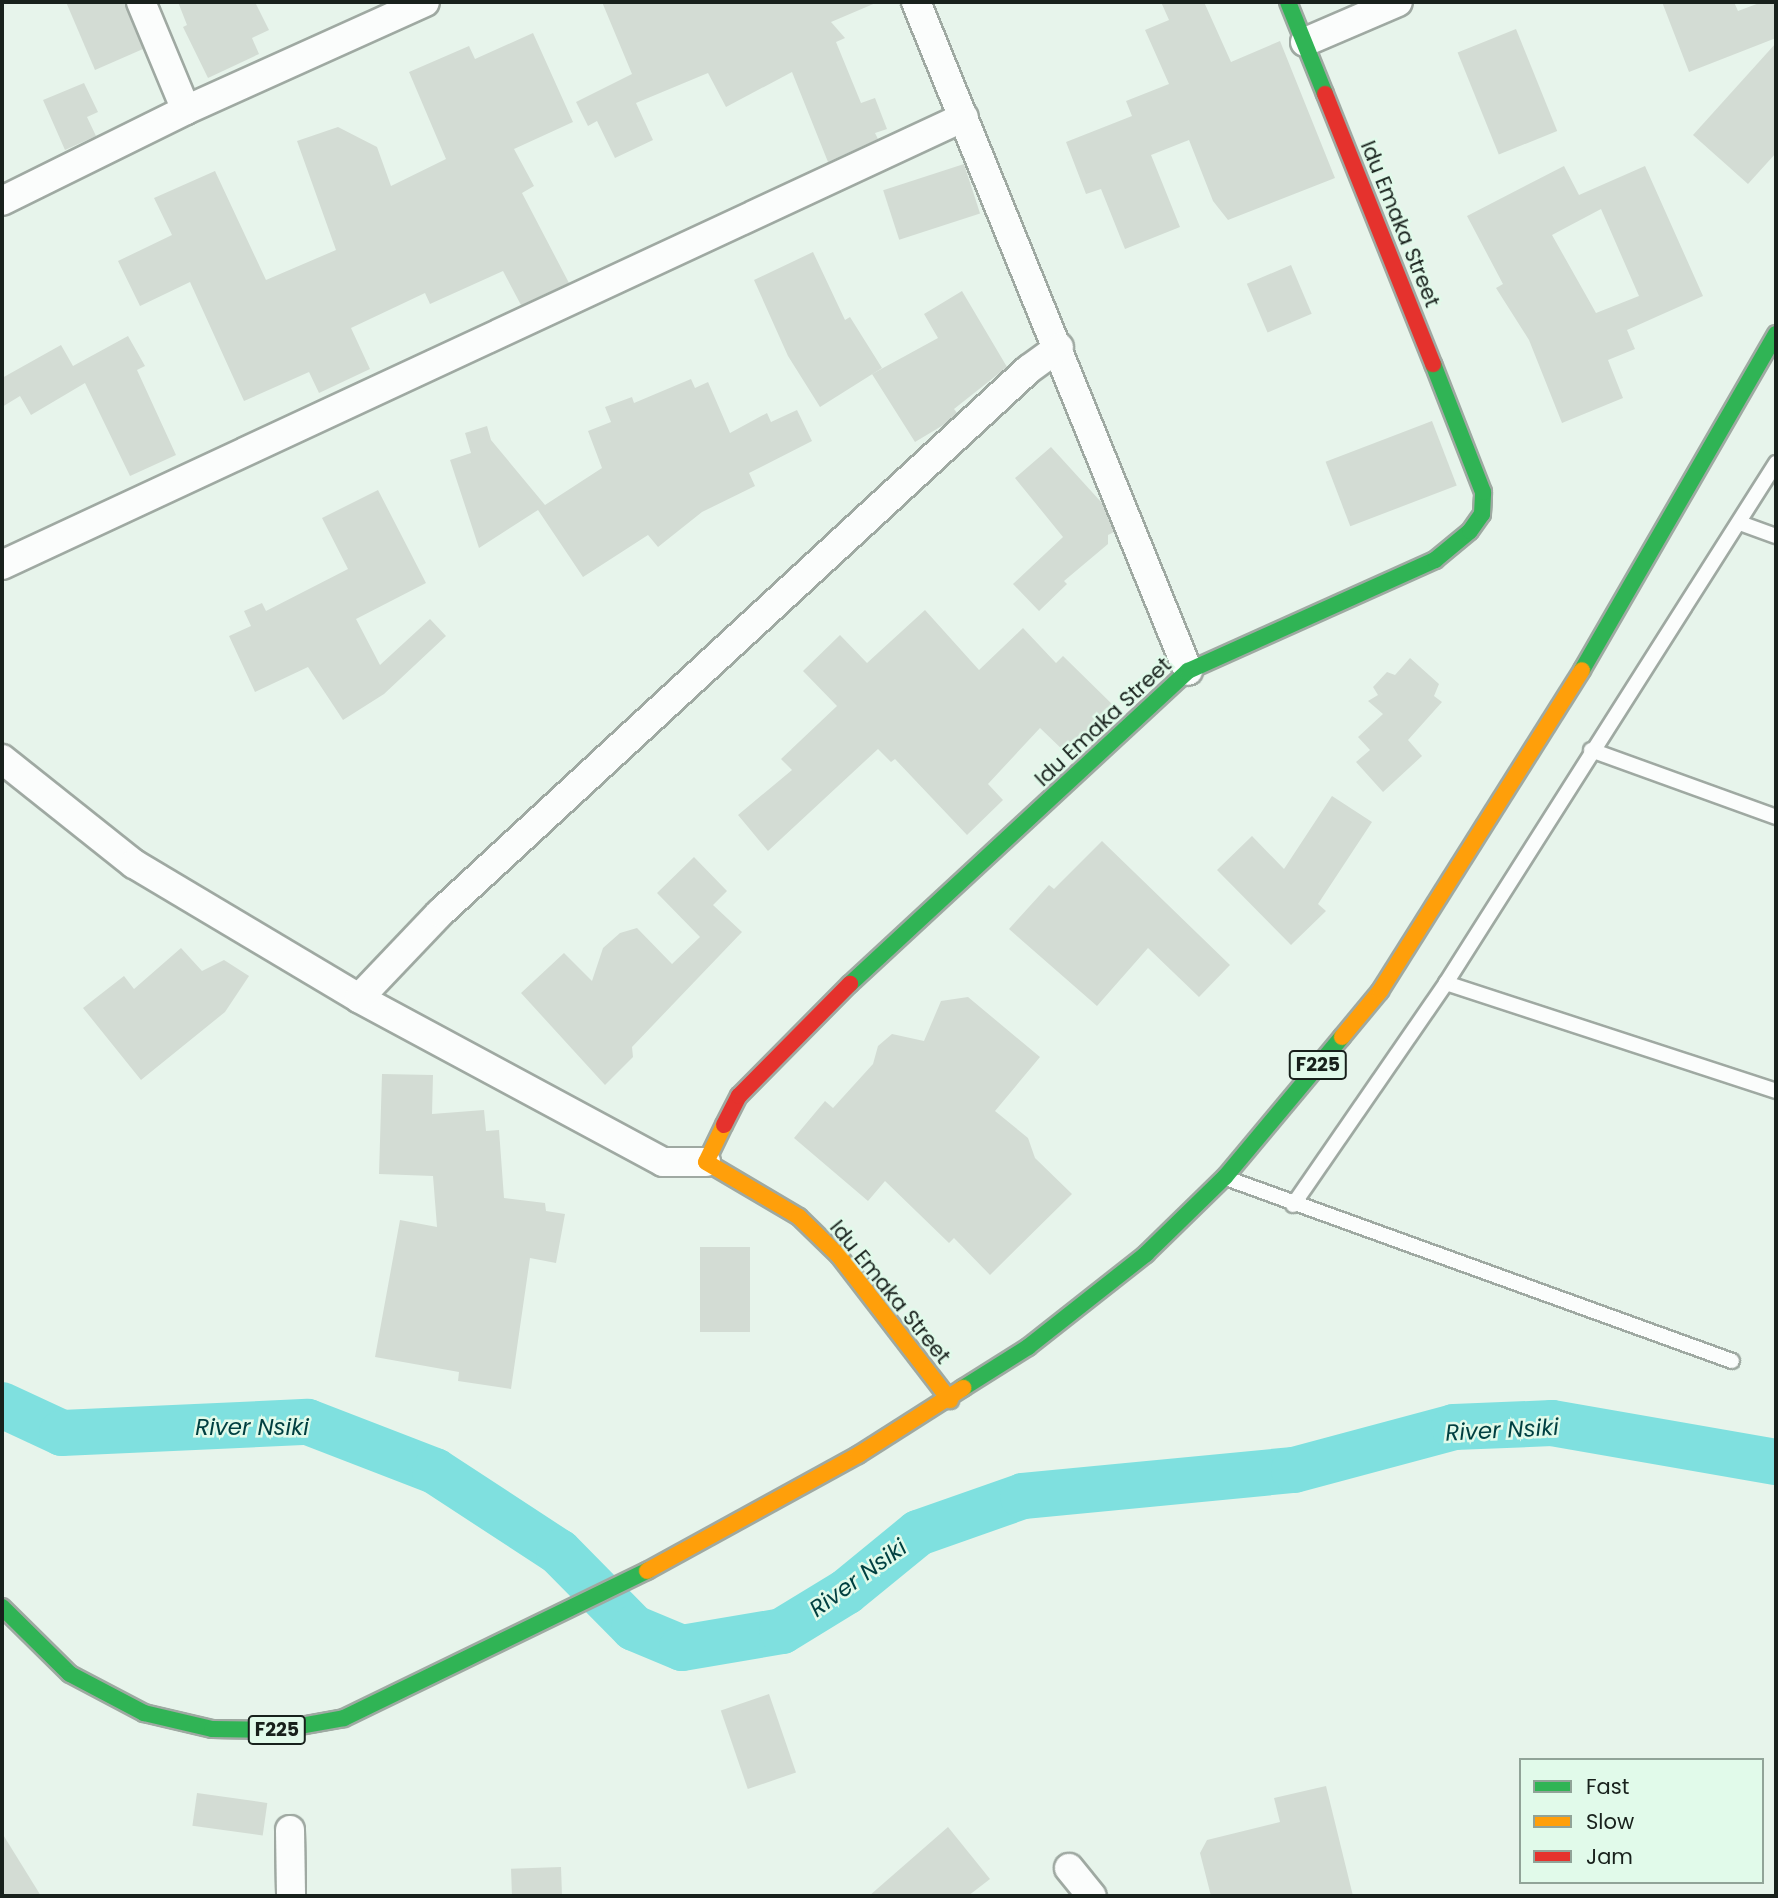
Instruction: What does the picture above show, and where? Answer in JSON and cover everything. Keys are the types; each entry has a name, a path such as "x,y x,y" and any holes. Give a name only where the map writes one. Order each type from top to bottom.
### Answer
{"main road":[{"name":"Idu Emaka Street","path":"950,1400 839,1256 799,1217 706,1162 739,1096 856,978 1188,671 1434,560 1471,531 1482,514 1483,492 1475,469 1288,2"},
{"name":"F225","path":"2,1607 70,1674 144,1713 212,1729 278,1730 344,1718 634,1578 950,1400 1146,1254 1225,1177 1380,991 1543,738 1776,334"}],"street":[{"path":"141,2 186,110"},
{"path":"2,201 186,110 425,2"},
{"path":"916,2 1059,347 1188,671"},
{"path":"1305,43 1398,2"},
{"path":"2,565 964,117"},
{"path":"359,998 450,904 1029,369 1059,347"},
{"path":"2,759 134,864 359,998 663,1162 706,1162"},
{"path":"290,1830 291,1896"},
{"path":"1069,1868 1092,1896"}],"lane":[{"path":"1293,1205 1446,983 1591,750 1740,523 1776,463"},
{"path":"1740,523 1776,536"},
{"path":"1591,750 1776,817"},
{"path":"1446,983 1776,1091"},
{"path":"1225,1177 1293,1205 1732,1361"}],"building":[{"path":"66,2 125,2 143,49 95,70"},
{"path":"178,2 255,2 269,30 252,38 259,54 208,78 183,27 187,25"},
{"path":"602,2 878,2 831,22 845,38 836,42 861,103 875,98 887,129 875,133 878,139 828,162 792,72 726,107 708,73 636,103 653,140 615,158 597,121 588,126 576,102 632,74"},
{"path":"1161,2 1204,2 1231,62 1280,41 1335,178 1228,220 1213,201 1189,140 1151,155 1180,227 1125,249 1101,189 1086,194 1066,142 1132,116 1126,101 1169,84 1145,30 1169,20"},
{"path":"1662,2 1734,2 1738,11 1762,2 1776,2 1776,38 1689,72"},
{"path":"1516,29 1557,131 1499,155 1458,53"},
{"path":"533,33 573,122 514,149 534,186 522,193 569,283 521,305 503,271 430,304 425,293 351,328 370,369 319,393 309,372 244,401 190,282 140,306 118,261 172,235 154,198 215,171 266,280 336,250 297,141 338,127 377,147 391,186 446,159 409,72 469,46 475,59"},
{"path":"1776,43 1776,153 1748,184 1693,135"},
{"path":"84,83 98,112 87,117 96,136 65,150 43,100"},
{"path":"964,164 980,213 899,240 883,190"},
{"path":"1564,166 1579,195 1645,166 1703,296 1627,330 1635,349 1608,360 1623,398 1562,423 1529,340 1496,288 1503,284 1467,216","holes":["1601,209 1639,296 1596,313 1552,235"]},
{"path":"813,252 845,320 850,317 882,368 820,407 788,356 754,280"},
{"path":"1291,265 1312,314 1268,333 1247,284"},
{"path":"962,291 1007,367 954,409 957,413 945,424 915,442 872,374 938,338 924,314"},
{"path":"128,336 145,366 137,370 176,455 130,476 85,383 31,415 20,396 2,407 2,378 61,345 73,366"},
{"path":"691,379 695,388 708,382 730,433 767,413 771,422 797,410 812,441 749,473 755,486 702,512 658,547 648,535 583,577 538,510 479,548 450,460 471,453 465,433 487,426 491,440 545,505 602,468 588,431 611,422 605,407 632,397 634,403"},
{"path":"1432,421 1457,485 1350,526 1326,462"},
{"path":"1051,447 1102,503 1114,532 1108,535 1108,544 1064,581 1067,584 1039,611 1013,584 1063,537 1015,478"},
{"path":"378,490 426,583 356,619 380,665 430,619 446,636 384,694 343,720 308,667 255,692 229,636 251,626 244,611 262,603 266,611 348,569 322,518"},
{"path":"925,610 979,670 1023,628 1056,663 1063,656 1116,708 1067,754 1040,728 988,784 1003,800 967,835 895,759 891,762 878,749 768,851 738,815 792,770 781,759 837,706 803,671 840,635 867,663"},
{"path":"1410,658 1439,684 1434,696 1442,702 1408,740 1422,756 1383,792 1356,762 1370,750 1358,737 1383,714 1368,701 1378,695 1373,687 1387,672 1395,675"},
{"path":"1332,796 1372,822 1318,904 1326,911 1291,945 1217,870 1252,836 1284,869"},
{"path":"1102,841 1230,965 1199,997 1148,948 1097,1006 1009,929 1049,885 1054,889"},
{"path":"694,857 727,891 713,905 742,932 632,1047 633,1057 605,1085 521,993 564,953 592,981 603,948 620,933 637,928 672,964 700,937 657,893"},
{"path":"181,948 202,971 224,960 249,976 225,1012 141,1080 83,1008 124,976 134,989"},
{"path":"968,997 1040,1057 995,1111 1028,1138 1035,1158 1072,1194 990,1275 954,1238 949,1243 885,1181 868,1201 794,1138 825,1101 833,1108 873,1064 878,1046 892,1034 924,1041 941,1001"},
{"path":"382,1074 433,1075 432,1114 484,1110 486,1131 499,1130 504,1198 545,1203 546,1211 565,1214 556,1263 530,1258 511,1389 458,1381 459,1372 375,1357 400,1220 437,1227 433,1176 379,1174"},
{"path":"700,1247 750,1247 750,1332 700,1332"},
{"path":"769,1694 796,1772 748,1789 721,1711"},
{"path":"1326,1786 1353,1896 1211,1896 1200,1853 1207,1840 1280,1822 1274,1798"},
{"path":"197,1793 267,1803 263,1836 192,1826"},
{"path":"948,1827 990,1879 968,1896 869,1896"},
{"path":"2,1833 41,1896 2,1896"},
{"path":"561,1867 562,1896 512,1896 511,1869"}],"waterway":[{"name":"River Nsiki","path":"2,1405 62,1433 308,1422 435,1471 559,1552 634,1628 682,1648 782,1631 846,1592 918,1533 1023,1496 1294,1470 1454,1427 1552,1423 1776,1462"}],"traffic: fast":[{"path":"1288,2 1325,94"},
{"path":"1582,670 1776,334"},
{"path":"850,984 1188,671 1435,560 1470,531 1482,514 1483,492 1433,364"},
{"path":"963,1388 1028,1347 1146,1254 1225,1177 1342,1037"},
{"path":"2,1607 70,1674 144,1713 212,1729 278,1730 344,1718 647,1571"}],"traffic: slow":[{"path":"1342,1037 1380,991 1582,670"},
{"path":"724,1125 706,1162 799,1217 839,1256 950,1400"},
{"path":"647,1571 858,1455 963,1388"}],"traffic: jam":[{"path":"1325,94 1433,364"},
{"path":"724,1125 739,1096 850,984"}]}
